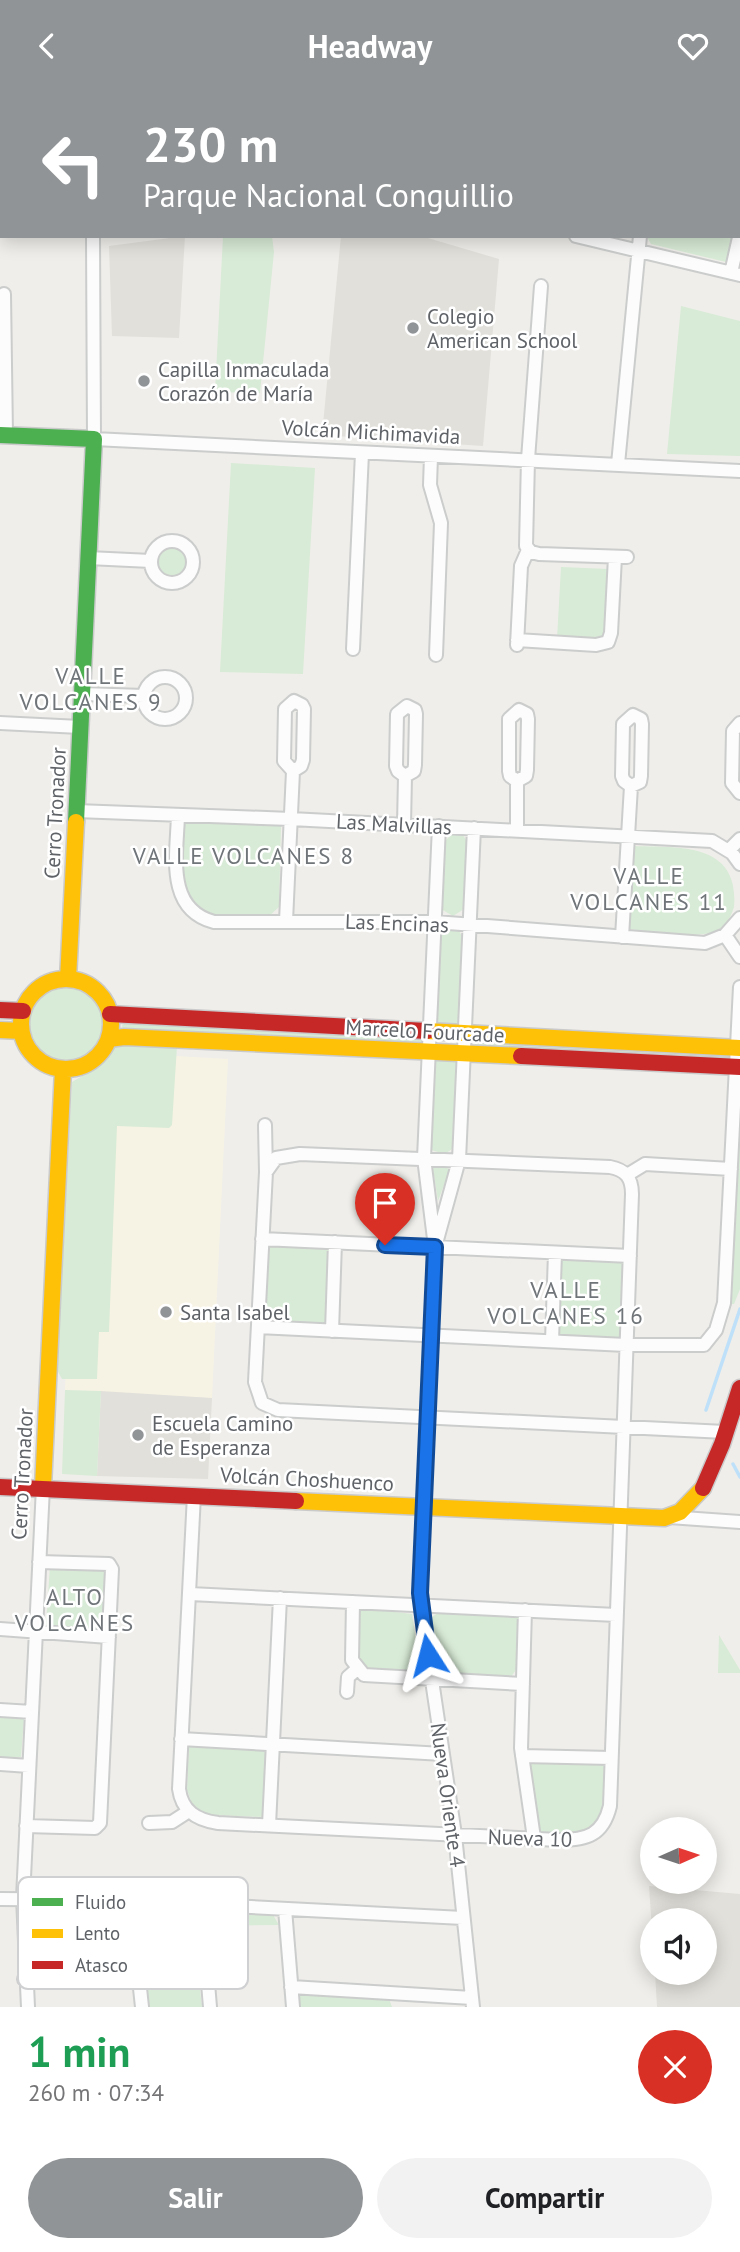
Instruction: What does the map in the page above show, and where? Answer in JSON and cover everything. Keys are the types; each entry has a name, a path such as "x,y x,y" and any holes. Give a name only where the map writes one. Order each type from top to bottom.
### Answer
{"street":[{"path":"93,238 94,439"},
{"path":"584,238 735,274 739,238"},
{"path":"618,464 640,238"},
{"path":"528,550 540,554 621,557 608,642 601,645 517,643 521,566 528,550 525,537 528,459 541,286"},
{"path":"3,435 1,318 4,294"},
{"name":"Volcán Michimavida","path":"3,435 740,471"},
{"name":"Cerro Tronador","path":"68,979 94,439"},
{"path":"353,649 362,453"},
{"path":"431,456 430,485 442,523 436,655"},
{"path":"88,558 151,561"},
{"path":"82,694 144,697"},
{"path":"286,921 293,771 284,761 285,709 294,701 302,705 304,722 303,761 301,767 293,771"},
{"path":"407,706 415,709 416,714 415,765 414,771 405,776 398,771 397,714 407,706"},
{"path":"519,710 527,714 527,770 526,776 517,781 510,776 509,719 519,710"},
{"path":"633,716 641,719 641,776 640,782 631,786 622,776 623,724 633,716"},
{"path":"0,723 80,727"},
{"path":"740,723 733,731 732,783 740,793"},
{"path":"404,825 405,776"},
{"path":"517,781 517,830"},
{"path":"622,937 631,786"},
{"name":"Las Malvillas","path":"76,811 290,818 629,836 712,841 729,850"},
{"name":"Las Encinas","path":"178,815 177,887 190,910 214,922 435,922 705,943 725,935"},
{"path":"435,1247 424,1158 439,826"},
{"path":"435,1247 459,1160 474,828"},
{"path":"740,839 729,850 740,864"},
{"path":"740,918 725,935 740,957"},
{"path":"68,979 95,989 110,1014 108,1039 91,1062 63,1069 36,1058 21,1031 23,1011 40,987 68,979"},
{"path":"258,1327 626,1345 698,1346 713,1338 724,1303 740,987"},
{"path":"0,1010 23,1011"},
{"name":"Marcelo Fourcade","path":"110,1014 739,1048"},
{"path":"0,1030 21,1031"},
{"name":"Marcelo Fourcade","path":"108,1039 124,1037 738,1067"},
{"name":"Cerro Tronador","path":"24,1877 63,1069"},
{"path":"265,1125 266,1171 255,1382 262,1403 278,1410 725,1432"},
{"path":"266,1171 272,1161 287,1154 610,1167 620,1169 627,1175 645,1164 731,1169"},
{"name":"Nueva 10","path":"188,1811 206,1821 455,1835 581,1840 599,1831 610,1807 618,1518 632,1194 627,1175"},
{"path":"261,1239 630,1256"},
{"path":"331,1331 335,1242"},
{"name":"Nueva Oriente 4","path":"435,1247 421,1605 455,1835 472,2002"},
{"path":"552,1341 555,1253"},
{"path":"669,1517 690,1505 705,1486 740,1388"},
{"name":"Volcán Choshuenco","path":"0,1487 424,1506 618,1518 669,1517"},
{"path":"149,1823 172,1822 188,1811 182,1803 179,1789 194,1495"},
{"path":"669,1517 740,1522"},
{"path":"26,1826 98,1826 109,1637 111,1566 39,1562"},
{"path":"190,1594 616,1615"},
{"path":"269,1825 280,1598"},
{"path":"353,1602 351,1655 356,1670 369,1677 523,1684"},
{"path":"526,1610 522,1756 534,1838"},
{"path":"0,1629 109,1637"},
{"path":"347,1692 348,1677 356,1670"},
{"path":"0,1710 32,1712"},
{"path":"181,1738 443,1754"},
{"path":"522,1756 611,1758"},
{"path":"0,1764 29,1766"},
{"path":"0,1899 18,1898"},
{"path":"248,1907 463,1917"},
{"path":"285,1909 293,2007"},
{"path":"291,1987 395,1993 472,2002"},
{"name":"Cerro Tronador","path":"25,1989 28,2007"},
{"path":"140,1989 142,2007"},
{"path":"208,1989 210,2007"},
{"path":"395,1993 396,2007"}],"shaded area":[{"path":"185,238 179,338 112,336 109,246"},
{"name":"Colegio American School","path":"341,238 428,238 499,259 483,446 322,435"},
{"path":"124,1053 228,1059 212,1398 65,1390 79,1087"},
{"path":"101,1391 212,1398 208,1479 97,1476"},
{"path":"650,1894 740,1894 740,2007 657,2007 656,1985 717,1985 717,1908 650,1908"}],"green space":[{"path":"223,238 272,238 274,252 260,393 215,392"},
{"path":"648,238 733,238 726,262 651,244"},
{"path":"681,306 740,321 740,456 667,454"},
{"path":"231,463 315,468 303,674 220,672"},
{"path":"172,545 184,550 189,562 184,574 172,579 160,574 155,562 160,550"},
{"path":"561,567 608,569 604,642 557,639"},
{"path":"188,820 281,826 279,907 269,916 231,916 204,912 194,905 183,878 181,837"},
{"path":"452,834 462,834 467,841 464,909 453,916 441,909 444,842"},
{"path":"634,846 685,849 716,859 727,869 733,885 734,907 725,924 715,932 701,934 629,929"},
{"path":"446,927 458,929 463,938 458,1025 437,1025 440,934"},
{"path":"59,988 73,988 92,998 102,1017 102,1031 92,1050 73,1060 59,1060 40,1050 30,1031 30,1017 40,998"},
{"path":"126,1023 422,1038 423,1042 123,1030 122,1025"},
{"path":"475,1042 729,1054 729,1060 475,1048"},
{"path":"115,1045 177,1046 172,1125 169,1128 117,1126 109,1332 99,1332 97,1379 62,1379 57,1370 72,1082 101,1065"},
{"path":"437,1059 453,1059 456,1063 452,1149 445,1154 431,1150 434,1066"},
{"path":"740,1078 740,1289 734,1304 730,1304"},
{"path":"435,1165 450,1169 438,1201 433,1169"},
{"path":"268,1243 332,1246 328,1327 265,1324"},
{"path":"559,1257 625,1260 621,1340 556,1336"},
{"path":"65,1390 101,1391 97,1476 62,1474"},
{"path":"50,1566 106,1569 106,1626 99,1632 46,1626"},
{"path":"361,1608 412,1614 421,1673 367,1671 354,1654 358,1610"},
{"path":"439,1612 519,1618 520,1650 514,1673 509,1678 443,1675 437,1666 431,1622 431,1618"},
{"path":"719,1635 740,1670 740,1673 718,1673"},
{"path":"0,1713 19,1714 24,1719 21,1757 0,1761"},
{"path":"189,1744 268,1749 264,1817 212,1815 194,1809 187,1790"},
{"path":"529,1762 601,1763 604,1766 606,1800 595,1823 572,1834 557,1835 538,1831"},
{"path":"248,1914 273,1915 279,1925 248,1925"},
{"path":"146,1989 200,1990 202,2007 145,2007"},
{"path":"300,1993 388,1996 392,2007 296,2007 295,1999"}],"waterway":[{"path":"706,1410 740,1309"},
{"path":"733,1464 740,1477"}],"traffic: fast":[{"path":"0,435 94,439 76,822"}],"traffic: slow":[{"path":"68,979 76,822"},
{"path":"66,979 83,982 98,992 108,1007 111,1024 108,1041 98,1056 83,1066 66,1069 49,1066 34,1056 24,1041 21,1024 24,1007 34,992 49,982 66,979"},
{"path":"0,1030 21,1031"},
{"path":"427,1031 740,1048"},
{"path":"109,1039 124,1037 521,1056"},
{"path":"43,1487 63,1069"},
{"path":"296,1501 664,1518 680,1512 703,1488"}],"traffic: jam":[{"path":"0,1010 23,1011"},
{"path":"110,1014 427,1031"},
{"path":"521,1056 740,1067"},
{"path":"703,1488 722,1444 740,1388"},
{"path":"0,1487 296,1501"}],"place":[{"name":"Colegio American School","path":"413,328"},
{"name":"Capilla Inmaculada Corazón de María","path":"144,381"},
{"name":"Santa Isabel","path":"166,1312"},
{"name":"Escuela Camino de Esperanza","path":"138,1435"}],"district":[{"name":"VALLE VOLCANES 9","path":"91,688"},
{"name":"VALLE VOLCANES 8","path":"244,855"},
{"name":"VALLE VOLCANES 11","path":"649,888"},
{"name":"VALLE VOLCANES 16","path":"566,1302"},
{"name":"ALTO VOLCANES","path":"75,1609"}],"route":[{"path":"385,1245 435,1247 420,1593 428,1655"}]}
